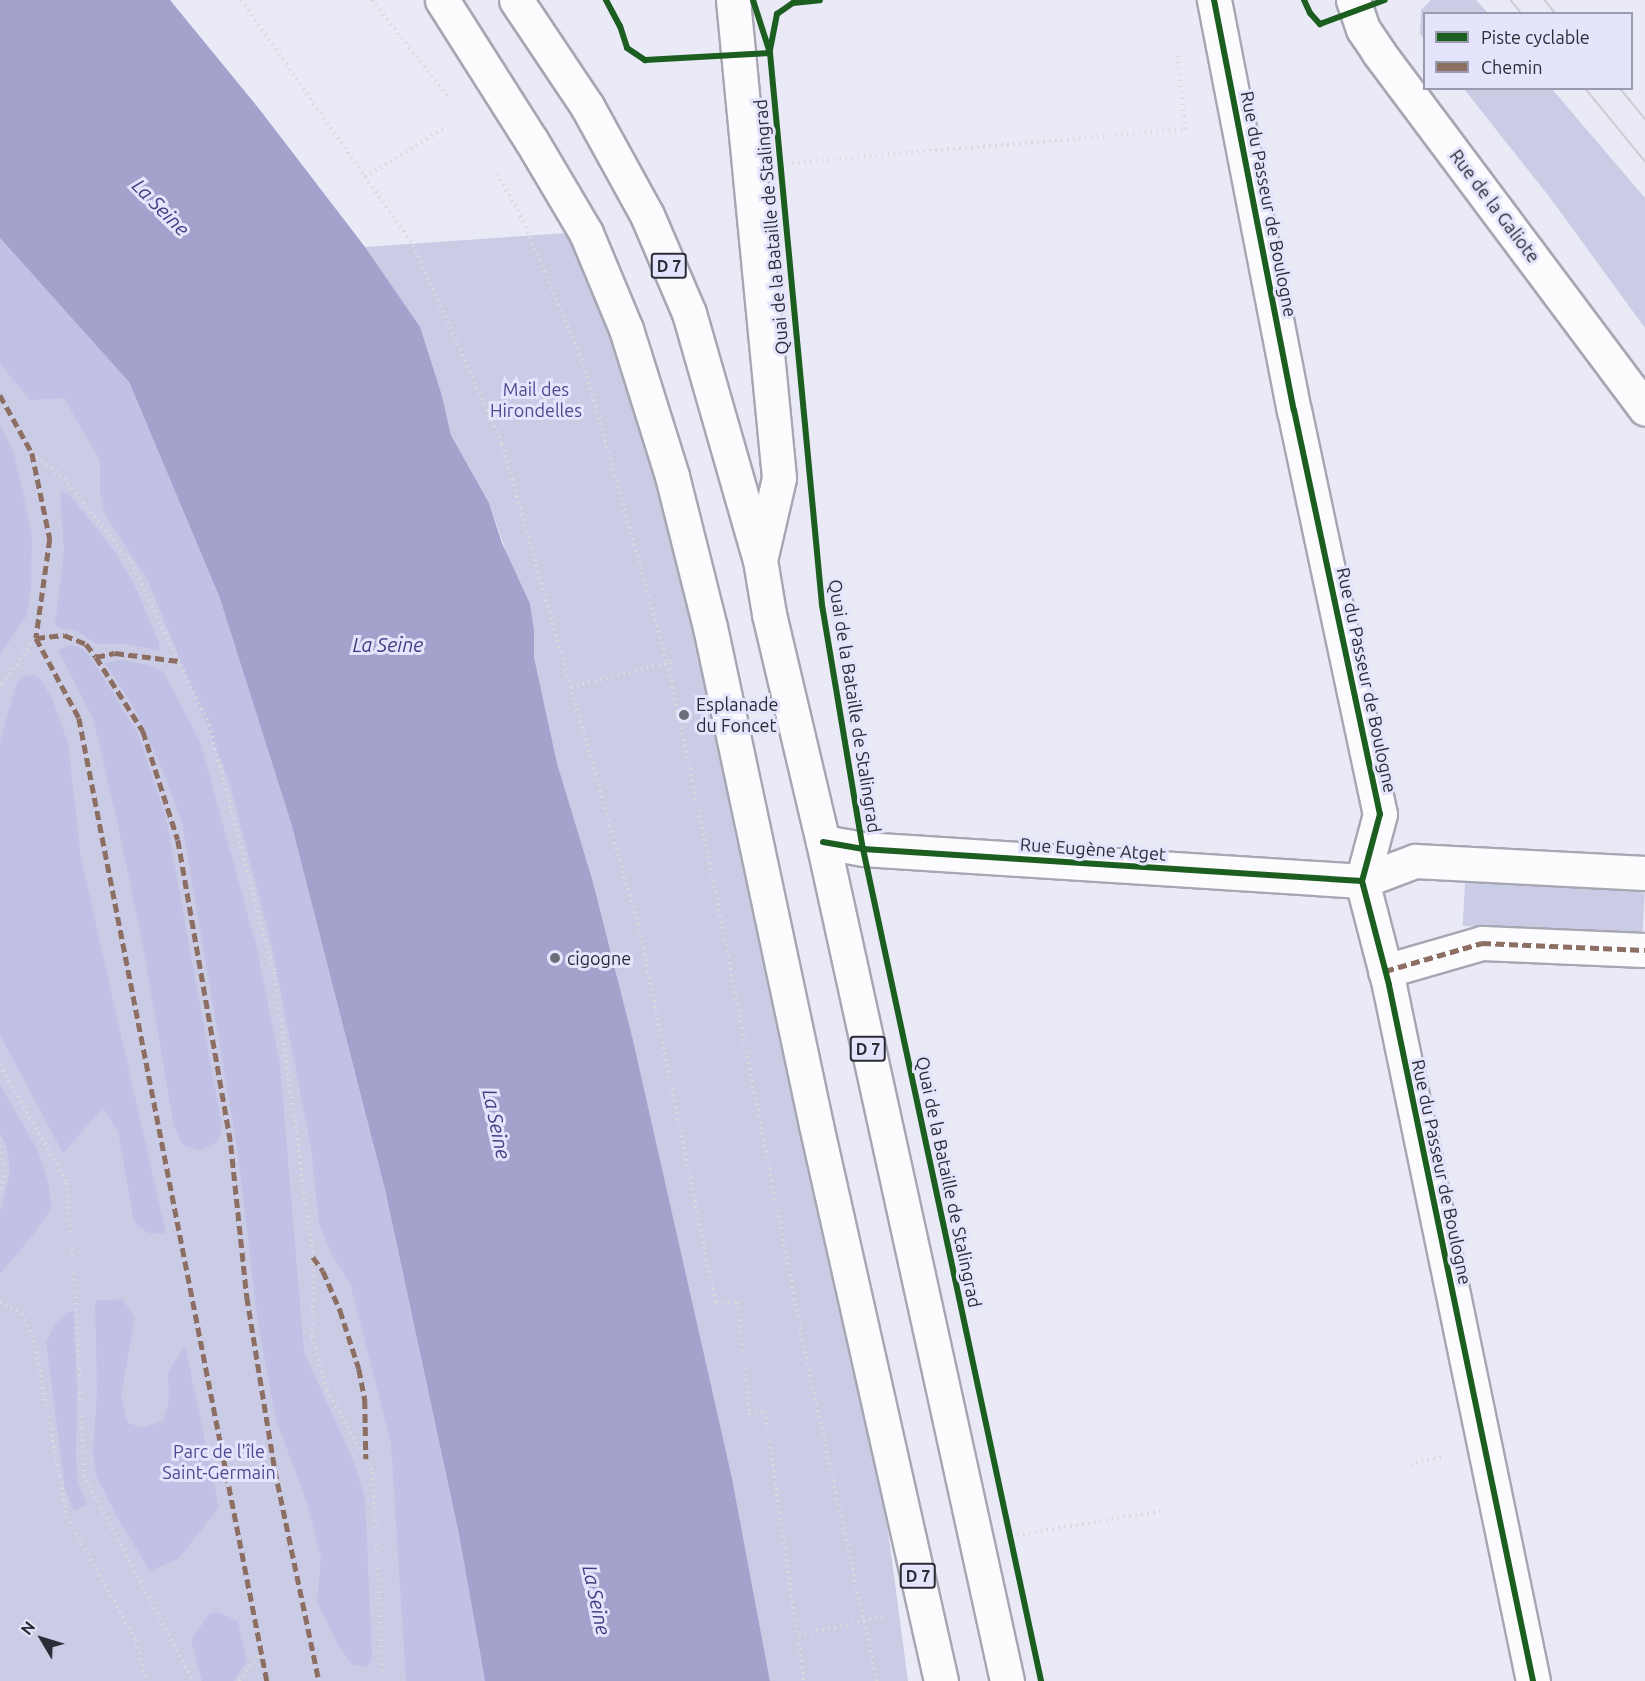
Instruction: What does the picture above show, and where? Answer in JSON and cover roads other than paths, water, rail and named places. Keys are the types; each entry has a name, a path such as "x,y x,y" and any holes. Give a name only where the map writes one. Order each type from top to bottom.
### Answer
{"street":[{"name":"D 7","path":"442,0 531,140 586,233 626,329 672,476 715,651 816,1125 941,1681"},
{"name":"D 7","path":"516,0 587,106 647,215 690,313 760,560 769,615 823,842 1007,1681"},
{"path":"734,0 779,478 760,560"},
{"name":"Rue du Passeur de Boulogne","path":"1214,0 1294,410 1380,814 1362,881 1385,971 1533,1681"},
{"name":"Rue de la Galiote","path":"1353,0 1362,29 1379,53 1645,408"},
{"name":"Rue Eugène Atget","path":"823,842 863,849 1362,881 1415,861 1645,873"},
{"path":"1385,971 1482,943 1645,950"}],"water":[{"name":"La Seine","path":"0,0 170,0 260,110 365,247 420,327 442,396 451,435 489,503 502,543 530,604 534,631 534,657 557,763 593,882 633,1040 732,1478 770,1681 485,1681 459,1535 385,1190 291,823 219,596 129,382 0,238"}],"tram line":[{"path":"1511,0 1520,12"},
{"path":"1545,0 1554,12"},
{"path":"1587,90 1645,161"},
{"path":"1622,90 1645,119"}],"place":[{"name":"Esplanade du Foncet","path":"684,715"},
{"name":"cigogne","path":"555,958"}],"park label":[{"name":"Mail des Hirondelles","path":"536,400"},
{"name":"Parc de l'île Saint-Germain","path":"219,1462"}]}
